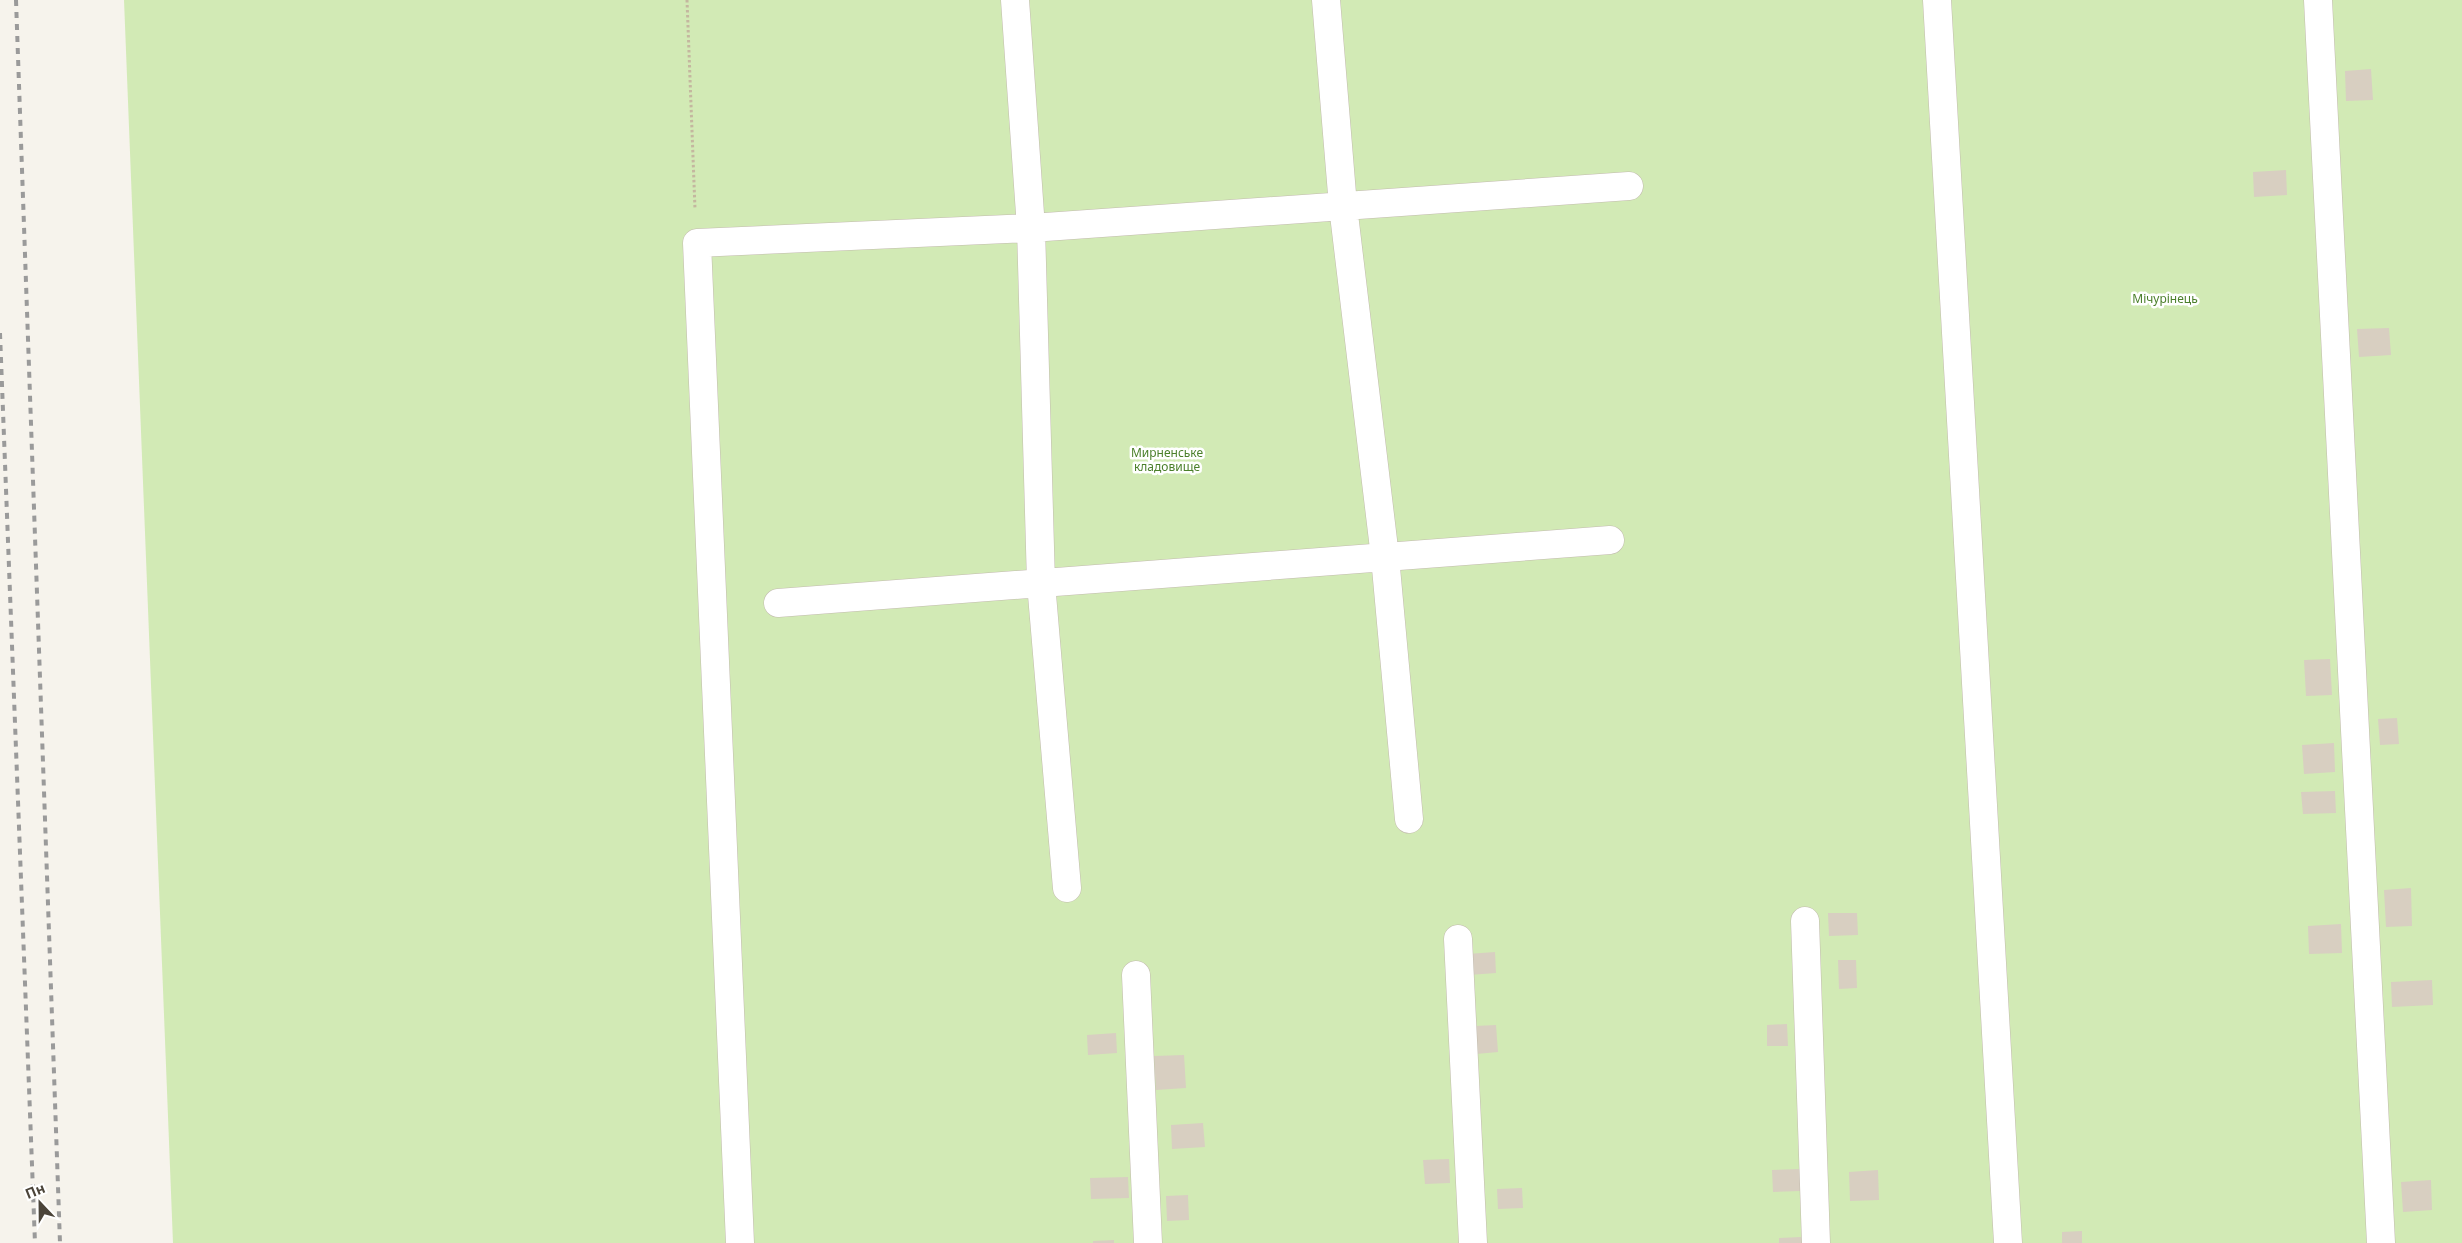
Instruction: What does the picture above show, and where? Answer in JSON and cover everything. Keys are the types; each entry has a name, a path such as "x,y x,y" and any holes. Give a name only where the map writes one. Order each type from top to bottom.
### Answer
{"lane":[{"path":"1016,0 1031,228 1041,583 1068,888"},
{"path":"1326,0 1343,206 1386,557 1409,819"},
{"path":"1937,0 2008,1243"},
{"path":"2318,0 2380,1243"},
{"path":"740,1243 697,242 1031,228 1629,186"},
{"path":"778,603 1610,540"},
{"path":"1805,920 1816,1243"},
{"path":"1458,939 1473,1243"},
{"path":"1136,975 1148,1243"}],"path":[{"path":"687,0 697,242"}],"green space":[{"path":"124,0 2462,0 2462,1243 173,1243"}],"building":[{"path":"2371,69 2373,100 2346,101 2345,71"},
{"path":"2286,170 2287,195 2254,197 2253,172"},
{"path":"2389,328 2391,355 2359,357 2357,329"},
{"path":"2330,659 2332,695 2306,696 2304,660"},
{"path":"2397,718 2399,744 2380,745 2378,719"},
{"path":"2334,743 2335,772 2304,774 2302,745"},
{"path":"2335,791 2336,813 2303,814 2301,792"},
{"path":"2411,888 2412,926 2386,927 2384,890"},
{"path":"1828,913 1857,913 1858,935 1829,936"},
{"path":"2341,924 2342,953 2309,954 2308,926"},
{"path":"1495,952 1496,973 1469,975 1467,954"},
{"path":"1838,960 1856,960 1857,988 1839,989"},
{"path":"2432,980 2433,1005 2392,1007 2391,982"},
{"path":"1787,1024 1788,1046 1767,1046 1767,1025"},
{"path":"1496,1025 1498,1052 1476,1054 1475,1026"},
{"path":"1116,1033 1117,1053 1088,1055 1087,1035"},
{"path":"1184,1055 1186,1088 1156,1090 1154,1056"},
{"path":"1203,1123 1205,1147 1172,1149 1171,1125"},
{"path":"1449,1159 1450,1183 1425,1184 1423,1160"},
{"path":"1800,1169 1800,1191 1773,1192 1772,1170"},
{"path":"1878,1170 1879,1200 1850,1201 1849,1172"},
{"path":"1128,1177 1129,1198 1091,1199 1090,1178"},
{"path":"2431,1180 2432,1210 2403,1212 2401,1182"},
{"path":"1522,1188 1523,1208 1498,1209 1497,1189"},
{"path":"1188,1195 1189,1220 1167,1221 1166,1196"},
{"path":"2082,1231 2082,1243 2062,1243 2062,1232"},
{"path":"1801,1237 1802,1243 1779,1243 1779,1238"},
{"path":"1114,1240 1114,1243 1093,1243 1093,1241"}],"railway":[{"path":"16,0 60,1243"},
{"path":"0,333 35,1243"}],"park label":[{"name":"Мічурінець","path":"2165,298"},
{"name":"Мирненське кладовище","path":"1167,459"}]}
